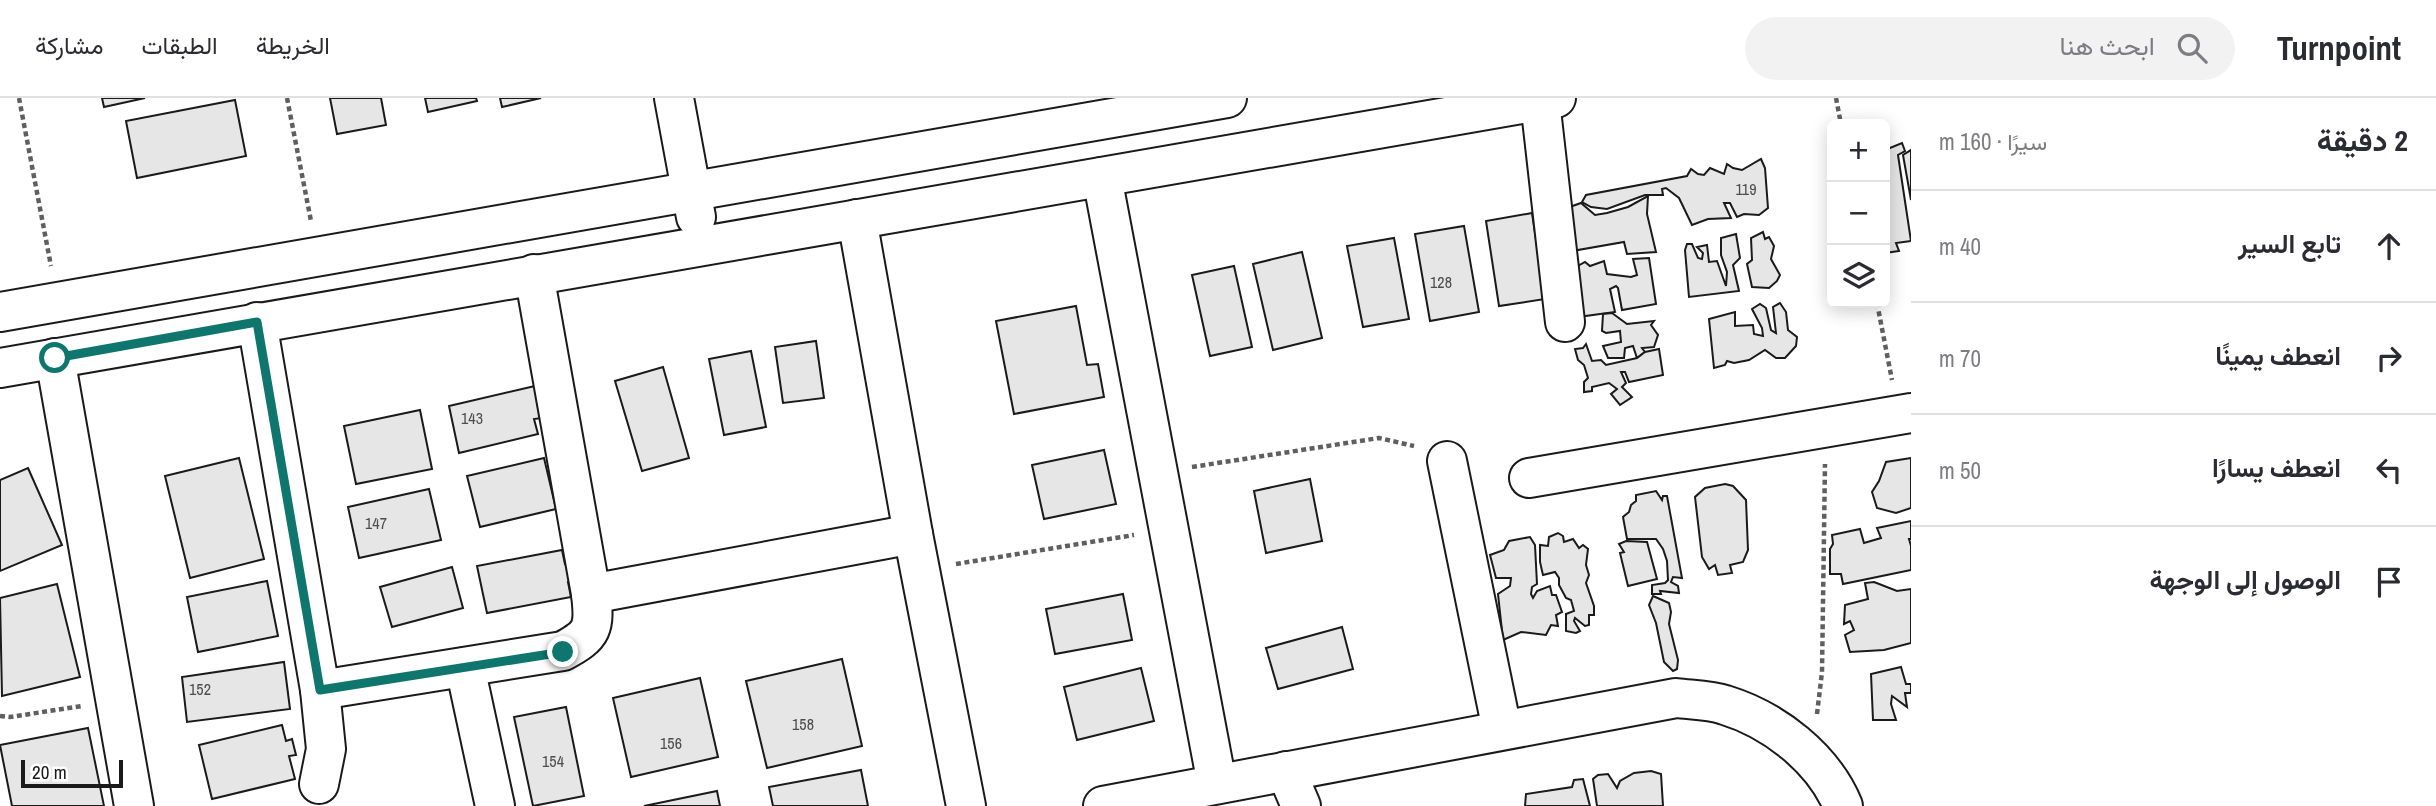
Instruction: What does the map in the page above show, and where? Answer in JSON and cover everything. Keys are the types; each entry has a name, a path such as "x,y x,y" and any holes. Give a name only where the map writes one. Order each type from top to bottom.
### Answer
{"street":[{"path":"674,98 701,245"},
{"path":"0,312 691,193 1095,114 1142,113 1227,98"},
{"path":"0,368 1548,99 1565,322"},
{"path":"1142,113 1137,122 1136,143 1146,161 1155,168"},
{"path":"1095,114 1086,131 1095,150 1093,170 1158,472 1217,784"},
{"path":"857,219 966,806"},
{"path":"320,690 563,652 583,640 594,620 534,274"},
{"path":"257,322 320,690 326,749 319,784"},
{"path":"55,358 134,806"},
{"path":"1530,478 1905,414"},
{"path":"1447,461 1502,730"},
{"path":"591,594 918,552"},
{"path":"466,667 495,806"},
{"path":"1103,806 1676,698 1724,704 1768,723 1811,757 1843,806"},
{"path":"1286,771 1301,806"}],"path":[{"path":"19,98 58,302"},
{"path":"287,98 318,258"},
{"path":"1836,98 1840,119"},
{"path":"1878,308 1905,414"},
{"path":"1811,757 1822,672 1825,428"},
{"path":"1158,472 1380,438 1418,447 1447,461"},
{"path":"918,552 1169,529"},
{"path":"0,716 10,717 115,701"}],"building":[{"path":"102,98 145,98 104,107"},
{"path":"330,98 381,98 386,125 337,134"},
{"path":"425,98 476,98 477,101 428,112"},
{"path":"500,98 541,98 502,107"},
{"path":"235,100 246,156 137,178 126,121"},
{"path":"1902,143 1905,151 1898,155 1911,241 1896,243 1899,251 1890,252 1890,182 1890,148"},
{"path":"1911,150 1911,200 1903,155"},
{"path":"1761,159 1765,168 1768,208 1759,215 1744,214 1737,217 1730,203 1724,203 1731,218 1708,219 1692,225 1679,198 1666,188 1662,189 1663,195 1645,195 1607,209 1591,207 1582,202 1586,195 1687,176 1691,169 1704,175 1710,168 1724,174 1727,164 1742,170"},
{"path":"1648,196 1647,214 1656,252 1627,254 1624,242 1572,251 1564,209 1581,203 1595,215 1628,207"},
{"path":"1532,213 1545,299 1499,306 1486,221"},
{"path":"1464,226 1479,312 1430,321 1415,234"},
{"path":"1763,232 1765,239 1769,237 1774,246 1771,259 1780,275 1769,288 1752,287 1747,264 1752,260 1751,238"},
{"path":"1736,234 1740,258 1733,265 1739,291 1689,297 1685,250 1687,244 1692,244 1698,258 1702,259 1703,253 1697,247 1707,245 1709,262 1717,261 1726,286 1727,272 1721,255 1721,238"},
{"path":"1394,238 1409,319 1363,327 1347,246"},
{"path":"1302,252 1322,338 1273,350 1253,264"},
{"path":"1649,258 1656,304 1622,310 1616,286 1610,289 1615,312 1578,317 1576,267 1585,262 1590,266 1604,261 1607,274 1631,277 1637,275 1633,259"},
{"path":"1234,266 1252,347 1210,356 1192,275"},
{"path":"1780,303 1786,312 1788,330 1797,337 1796,346 1785,358 1776,358 1765,350 1749,360 1734,363 1727,361 1725,365 1714,368 1709,319 1735,312 1735,326 1753,325 1754,334 1763,336 1752,309 1760,304 1766,308 1771,330 1776,333 1773,307"},
{"path":"1076,306 1087,365 1098,364 1104,397 1014,414 996,321"},
{"path":"1612,313 1627,324 1654,321 1651,325 1658,335 1654,347 1642,348 1645,352 1637,358 1633,346 1625,348 1624,358 1608,358 1603,346 1621,342 1620,331 1602,331 1603,314"},
{"path":"816,341 824,398 783,403 775,347"},
{"path":"1586,344 1592,361 1601,360 1606,365 1637,358 1645,352 1659,349 1663,375 1629,382 1625,372 1621,372 1626,383 1622,387 1632,397 1620,405 1611,394 1617,389 1609,383 1584,392 1584,382 1588,378 1575,349 1583,348"},
{"path":"751,351 766,427 724,435 709,359"},
{"path":"663,367 689,458 642,471 615,381"},
{"path":"535,386 542,418 534,419 538,434 459,453 449,406"},
{"path":"420,410 432,469 356,484 344,426"},
{"path":"1104,450 1116,504 1044,519 1032,465"},
{"path":"239,458 264,559 190,578 165,476"},
{"path":"544,458 556,509 480,527 467,476"},
{"path":"1911,458 1911,508 1896,513 1877,508 1872,492 1886,462"},
{"path":"28,468 62,545 0,571 0,480"},
{"path":"1310,479 1322,541 1266,553 1254,491"},
{"path":"1725,484 1733,486 1746,500 1748,550 1743,562 1730,565 1732,573 1718,575 1715,565 1709,569 1702,557 1695,497 1705,488"},
{"path":"429,489 441,540 359,558 348,507"},
{"path":"1656,491 1662,500 1663,496 1667,496 1682,578 1673,577 1671,582 1678,586 1679,593 1660,591 1661,594 1652,594 1652,585 1668,580 1667,561 1656,539 1627,539 1623,517 1636,501 1636,495"},
{"path":"1911,521 1911,570 1843,584 1841,574 1830,574 1832,535 1860,529 1864,543 1881,538 1877,528"},
{"path":"1558,533 1563,536 1564,542 1573,539 1579,548 1583,545 1588,549 1586,565 1589,575 1586,583 1594,606 1594,615 1589,615 1589,625 1585,626 1575,618 1580,631 1576,633 1566,631 1566,614 1574,611 1571,600 1566,598 1555,572 1543,575 1540,562 1540,545 1548,546 1549,537"},
{"path":"1530,537 1535,545 1537,584 1532,587 1531,594 1533,598 1537,591 1550,586 1562,612 1556,615 1558,626 1551,625 1546,635 1521,632 1503,640 1498,594 1510,586 1511,578 1496,578 1490,555 1504,550 1509,541"},
{"path":"1626,541 1647,542 1657,579 1628,586 1620,553 1624,552 1619,544"},
{"path":"562,550 565,564 571,563 575,581 568,582 571,597 487,613 477,566"},
{"path":"452,567 463,608 392,627 380,587"},
{"path":"267,581 278,636 198,652 187,597"},
{"path":"1874,582 1897,591 1911,589 1911,643 1884,650 1850,652 1845,635 1854,630 1850,621 1844,624 1845,605 1868,599 1865,583"},
{"path":"57,584 80,677 2,696 0,598"},
{"path":"1123,594 1132,640 1055,654 1046,609"},
{"path":"1653,596 1669,603 1669,624 1678,660 1677,669 1673,671 1664,662 1656,623 1649,605"},
{"path":"1342,627 1353,669 1278,689 1266,648"},
{"path":"842,659 862,746 767,768 746,681"},
{"path":"284,662 290,709 187,722 182,677"},
{"path":"1901,667 1906,684 1911,684 1911,693 1905,693 1907,707 1892,696 1891,704 1896,720 1873,720 1871,674"},
{"path":"1141,668 1154,721 1077,740 1064,687"},
{"path":"700,678 718,757 631,777 613,698"},
{"path":"566,707 584,796 533,806 514,717"},
{"path":"282,725 286,741 292,739 296,755 289,756 295,779 212,799 199,745"},
{"path":"88,728 104,806 12,806 0,745"},
{"path":"861,770 868,806 773,806 769,787"},
{"path":"1651,771 1661,774 1663,806 1597,806 1593,779 1598,775 1608,774 1617,788 1620,781 1634,773"},
{"path":"1583,779 1590,806 1525,806 1526,794 1572,787 1574,780"},
{"path":"717,791 720,806 644,806"}],"route":[{"path":"55,358 257,322 320,690 563,652"}]}
